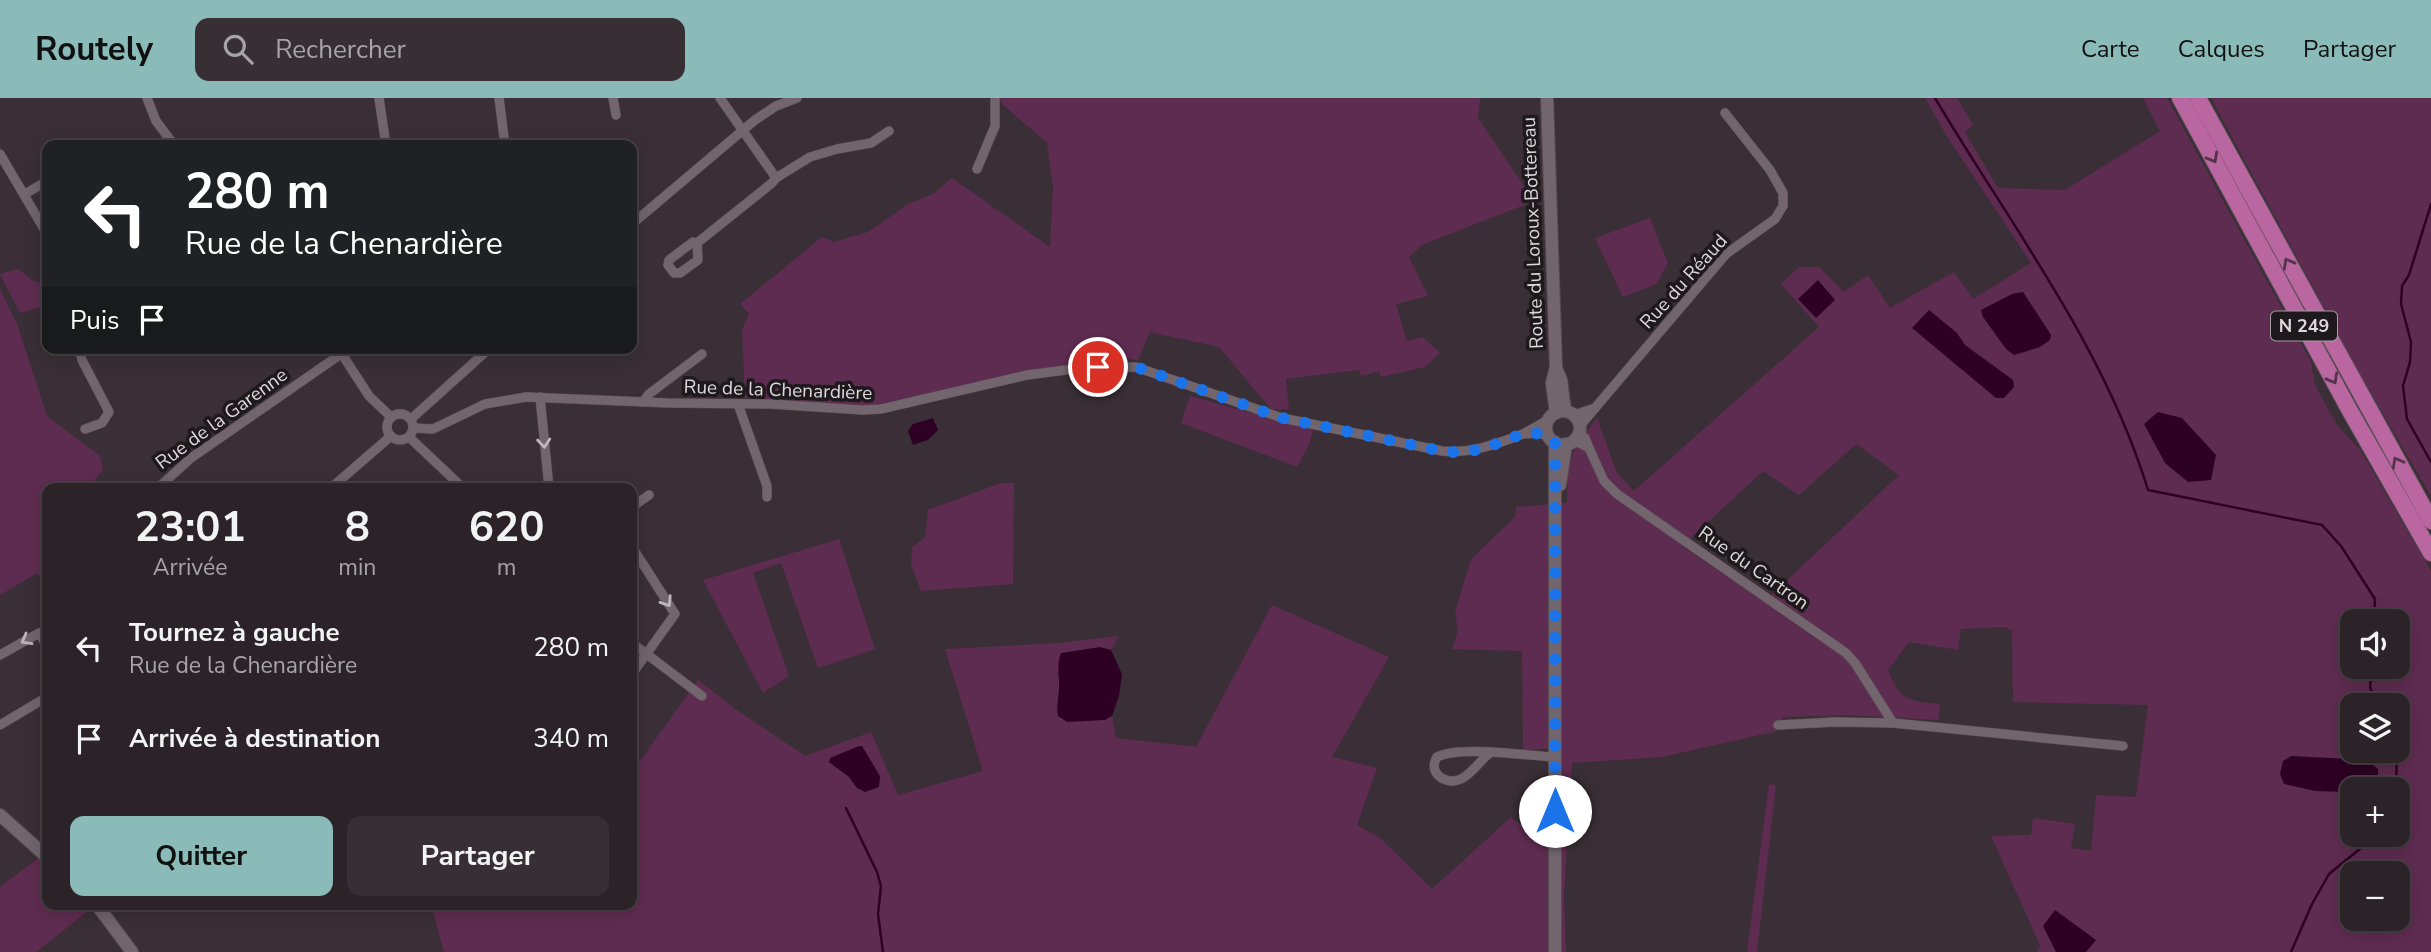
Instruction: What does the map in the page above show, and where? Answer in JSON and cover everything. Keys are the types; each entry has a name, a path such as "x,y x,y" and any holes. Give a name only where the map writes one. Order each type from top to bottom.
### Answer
{"highway":[{"name":"N 249","path":"2180,98 2431,553"},
{"name":"N 249","path":"2198,98 2431,521"}],"main road":[{"name":"Route du Loroux-Bottereau","path":"1547,98 1556,368 1552,383 1564,428 1556,498 1555,952"},
{"path":"0,815 42,853"},
{"path":"101,910 132,952"}],"street":[{"path":"147,98 156,121 170,140"},
{"path":"379,98 385,140"},
{"path":"499,98 504,140"},
{"path":"613,98 616,115"},
{"path":"720,98 776,178"},
{"path":"637,221 783,98"},
{"path":"776,106 797,98"},
{"path":"977,169 995,126 995,98"},
{"name":"Rue du Réaud","path":"1564,428 1595,408 1718,263 1735,247 1775,219 1783,206 1783,193 1770,170 1725,113"},
{"path":"697,243 776,178 810,157 872,143 889,131"},
{"path":"0,154 42,225"},
{"path":"25,194 42,184"},
{"path":"80,354 109,412 102,424 85,429"},
{"name":"Rue de la Garenne","path":"164,483 191,458 336,354"},
{"path":"342,354 369,396 391,417"},
{"path":"459,483 411,428 401,413 391,417 387,427 391,436 400,440 411,428 484,354"},
{"name":"Rue de la Chenardière","path":"643,402 649,394 702,354"},
{"name":"Rue de la Chenardière","path":"411,428 440,427 474,408 496,401 540,397 863,411 1027,375 1081,368 1136,367 1282,418 1456,453 1481,449 1523,434 1564,428"},
{"path":"540,397 549,483"},
{"path":"738,404 767,486 768,497"},
{"name":"Rue de la Chenardière","path":"1523,434 1564,428"},
{"name":"Rue du Cartron","path":"1564,428 1589,448 1604,481 1617,494 1846,653 1893,723"},
{"path":"337,483 391,436"},
{"path":"637,503 649,495"},
{"path":"637,555 676,614 637,667"},
{"path":"0,655 39,633 42,638"},
{"path":"637,647 702,696"},
{"path":"0,725 42,700"},
{"path":"1778,725 1893,723 2123,746"},
{"path":"1490,753 1458,781 1449,782 1439,777 1435,769 1434,762 1444,754 1490,753 1555,757"}],"shaded area":[{"path":"1000,98 1480,98 1478,118 1534,201 1422,245 1409,257 1428,296 1396,304 1407,341 1423,337 1440,353 1425,367 1381,377 1379,371 1361,376 1359,370 1286,379 1289,409 1271,409 1219,347 1150,332 1138,360 1109,358 869,406 745,398 742,330 749,314 740,304 822,237 834,242 868,232 908,204 933,194 952,178 1050,247 1053,187 1047,143 1001,103"},
{"path":"1925,98 1957,98 1973,125 1965,132 1998,188 2065,190 2160,131 2143,98 2167,98 2311,362 2315,385 2337,425 2360,450 2431,571 2431,952 2037,952 2040,945 1991,836 2031,835 2033,818 2075,824 2071,848 2091,851 2096,795 2136,797 2148,705 2013,702 2012,630 2004,627 1961,629 1958,650 1909,642 1888,670 1897,688 1907,698 1940,704 1938,720 1848,715 1782,717 1777,731 1662,757 1572,763 1564,895 1566,952 444,952 432,910 637,910 637,765 698,680 738,711 805,756 871,732 898,795 983,771 945,649 1059,643 1118,636 1111,650 1102,648 1088,651 1075,658 1057,674 1060,683 1057,710 1105,720 1112,716 1116,738 1196,747 1272,605 1389,657 1332,757 1377,768 1357,825 1380,838 1432,889 1511,817 1542,842 1549,841 1552,748 1523,751 1522,651 1452,649 1458,630 1455,612 1471,559 1515,517 1516,507 1567,503 1568,476 1575,448 1597,418 1617,473 1634,491 1819,327 1781,284 1799,267 1819,267 1844,292 1868,275 1890,308 1954,272 1973,299 2031,263 1948,138","holes":["2023,292 2051,335 2048,342 2021,354 1983,317 1981,310","1856,444 1899,475 1764,602 1682,546 1763,471 1799,495","2340,693 2410,693 2410,763 2367,763 2371,777 2410,777 2410,847 2340,847 2340,792 2315,791 2291,756 2340,759"]},
{"path":"2211,98 2431,98 2431,496 2361,376"},
{"path":"1650,218 1668,263 1656,284 1623,297 1595,238"},
{"path":"16,269 42,284 42,306 20,313 0,274"},
{"path":"1818,280 1835,300 1816,318 1798,299"},
{"path":"0,289 17,324 47,416 100,456 103,470 92,483 42,483 42,579 37,573 0,595"},
{"path":"2023,292 2051,335 2050,340 2040,347 2014,355 2006,349 1981,310 2012,294"},
{"path":"1929,310 1957,333 1965,345 2013,380 2014,387 2004,398 1996,398 1912,328"},
{"path":"1190,396 1313,430 1309,445 1297,467 1181,423"},
{"path":"2158,412 2182,418 2216,455 2211,480 2188,482 2165,463 2144,424"},
{"path":"933,418 938,430 928,440 913,445 908,431 913,424"},
{"path":"1001,483 1014,483 1013,584 921,591 911,564 912,548 925,537 928,510"},
{"path":"839,539 875,649 818,668 781,563 753,573 789,676 763,693 703,580"},
{"path":"1100,647 1111,650 1122,674 1119,696 1112,716 1105,720 1067,722 1058,716 1057,712 1058,666 1061,653"},
{"path":"862,746 880,776 879,787 865,792 829,762 830,758"},
{"path":"2291,756 2340,759 2340,763 2370,763 2378,769 2378,777 2340,777 2340,792 2315,791 2284,784 2280,774 2283,761"},
{"path":"1769,784 1776,785 1757,952 1747,952"},
{"path":"41,856 42,910 89,910 36,952 0,952 0,887"},
{"path":"2055,910 2096,940 2086,952 2056,952 2043,926"}],"waterway":[{"path":"1935,98 2081,336 2107,386 2148,490 2322,525 2341,546 2375,599 2375,609"},
{"path":"2431,204 2409,275 2402,286 2401,304 2411,342 2410,362 2403,386 2407,419 2431,462"},
{"path":"2371,679 2372,693"},
{"path":"2396,777 2397,763"},
{"path":"846,808 881,886 878,914 883,952"},
{"path":"2291,952 2312,904 2329,874 2362,847"}],"route":[{"path":"1098,367 1136,367 1282,418 1442,451 1456,453 1481,449 1523,434 1539,433 1555,442 1555,811"}]}
